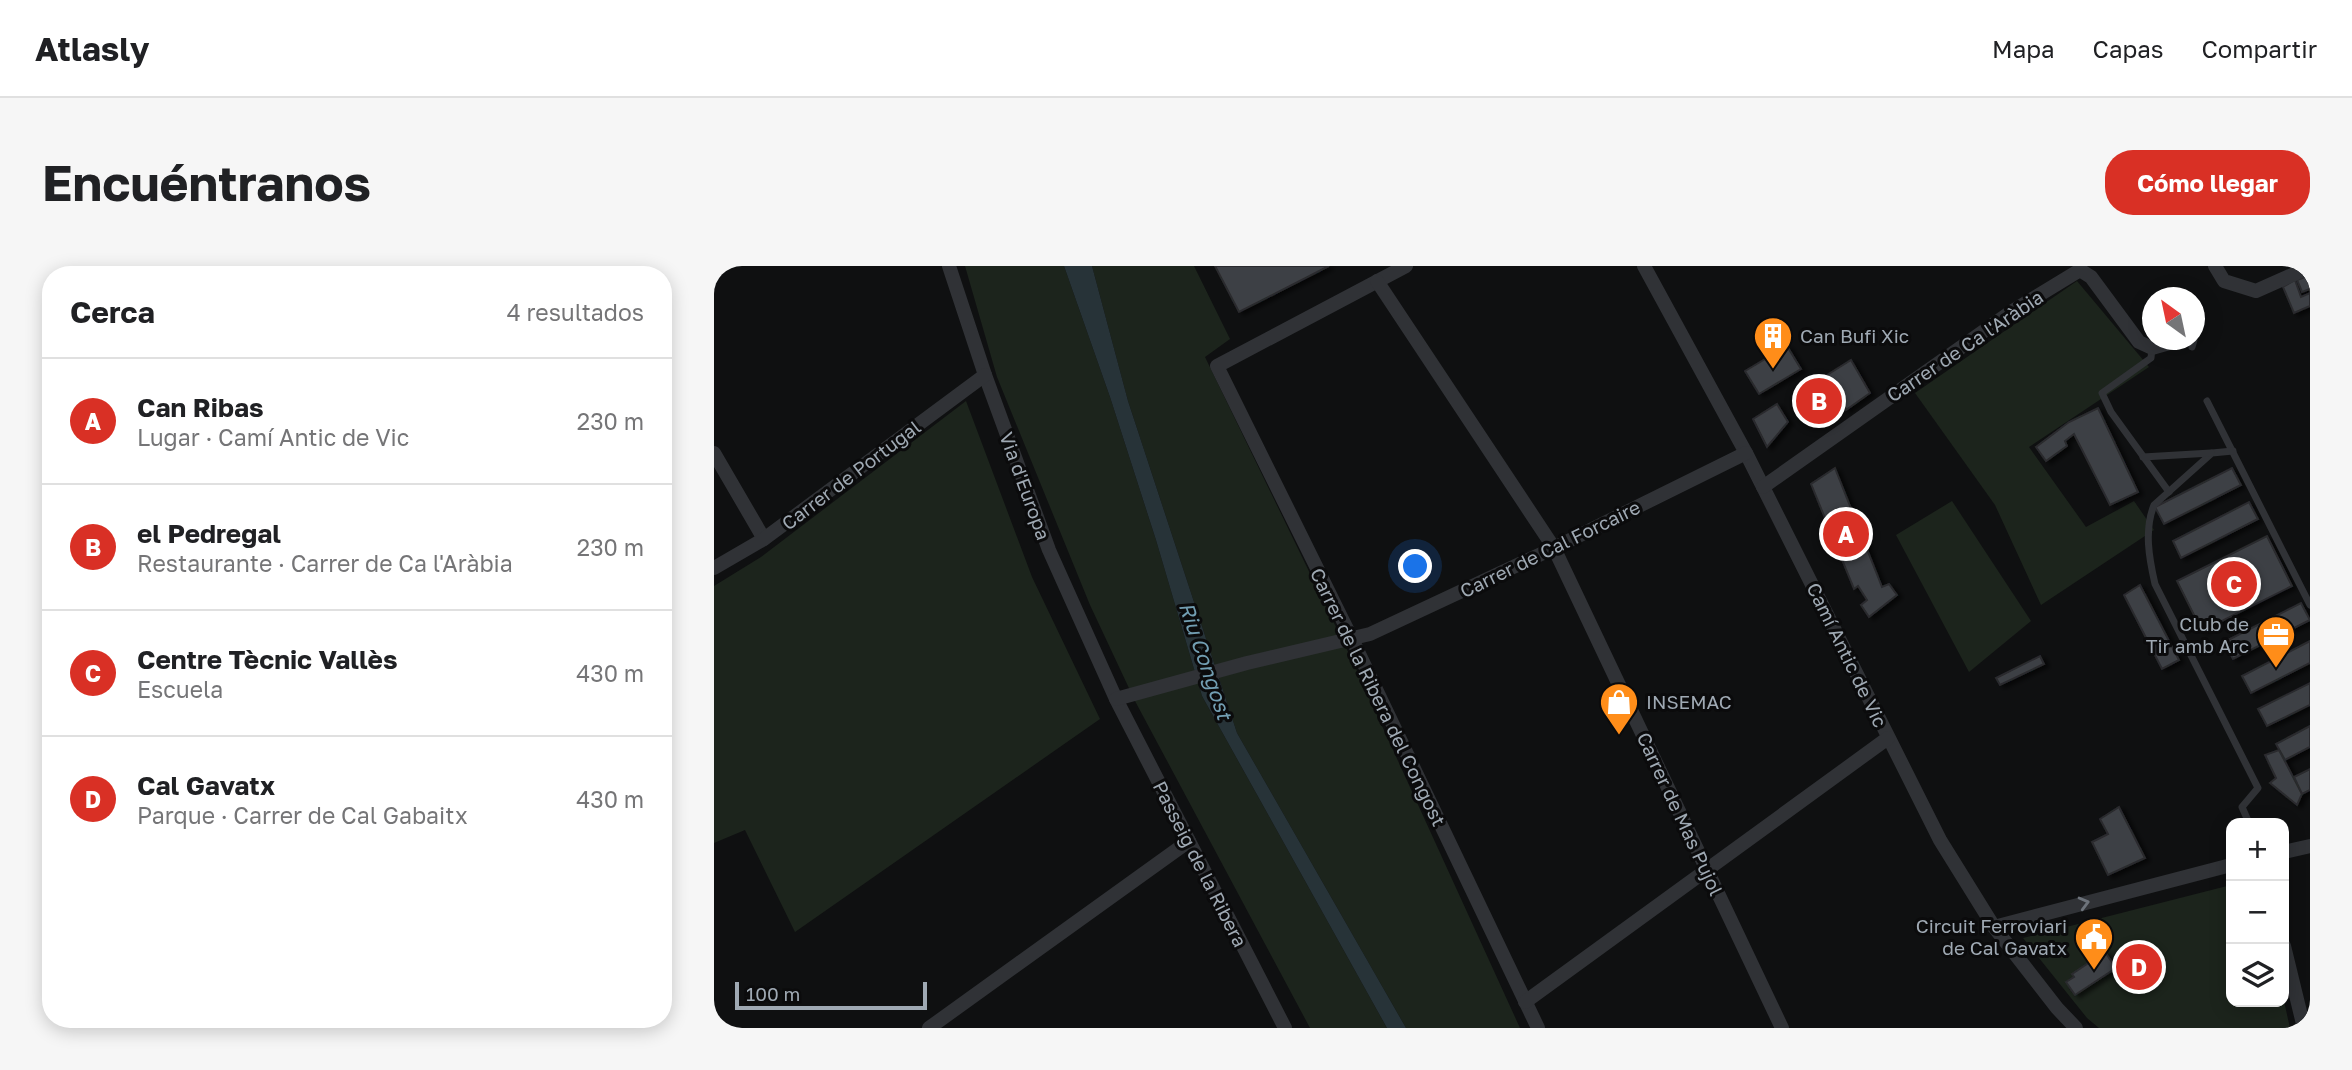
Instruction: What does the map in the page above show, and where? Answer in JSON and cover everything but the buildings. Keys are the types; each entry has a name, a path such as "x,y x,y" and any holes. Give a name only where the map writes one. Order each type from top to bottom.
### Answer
{"street":[{"name":"Via d'Europa","path":"949,266 985,375 1049,550 1116,699"},
{"path":"1377,281 1406,266"},
{"name":"Camí Antic de Vic","path":"1644,266 1746,453 1940,840 1994,927 2057,1008 2076,1028"},
{"path":"2216,266 2224,281 2256,291 2310,267"},
{"name":"Carrer de Ca l'Aràbia","path":"1763,487 2011,312 2080,270 2091,276 2142,343"},
{"name":"Carrer de la Ribera del Congost","path":"1377,281 1217,366 1345,640 1538,1028"},
{"name":"Carrer de Mas Pujol","path":"1377,281 1554,548 1782,1028"},
{"name":"Carrer de Portugal","path":"714,568 764,539 985,375"},
{"path":"714,453 764,539"},
{"name":"Carrer de Cal Forcaire","path":"1116,699 1247,663 1370,634 1554,548 1746,453"},
{"name":"Passeig de la Ribera","path":"1116,699 1285,1028"},
{"path":"1525,1002 1888,738"},
{"path":"929,1028 1189,841"},
{"path":"2289,851 2310,846"},
{"path":"1994,927 2226,865"},
{"path":"2289,963 2305,1018"}],"lane":[{"path":"2152,350 2151,358 2102,393 2112,412 2169,492"},
{"path":"2207,401 2310,605"},
{"path":"2143,457 2233,451"},
{"path":"2212,453 2154,505 2148,552 2154,584 2258,788 2242,807 2247,818"}],"shaded area":[{"path":"965,266 1064,266 1156,540 1202,696 1387,1028 1310,1028 1135,701 1090,605 997,377"},
{"path":"1092,266 1194,266 1230,339 1205,357 1351,658 1520,1028 1406,1028 1237,733 1128,401"},
{"path":"2077,281 2149,367 2029,447 2086,527 2134,501 2154,530 2041,605 1995,505 1915,393"},
{"path":"966,401 1032,577 1100,719 795,932 745,830 714,843 714,586 761,557"},
{"path":"1952,501 2031,621 1969,672 1896,535"},
{"path":"2226,886 2226,1007 2285,1007 2290,1028 2099,1028 2087,1018 2023,938"}],"water":[{"name":"Riu Congost","path":"1064,266 1092,266 1128,401 1237,733 1406,1028 1387,1028 1202,696 1156,540"}],"place":[{"name":"Can Bufi Xic","path":"1773,370"},
{"name":"el Pedregal","path":"1819,401"},
{"name":"Can Ribas","path":"1846,534"},
{"name":"Centre Tècnic Vallès","path":"2234,584"},
{"name":"Club de Tir amb Arc","path":"2276,669"},
{"name":"INSEMAC","path":"1619,736"},
{"name":"Cal Gavatx","path":"2139,967"},
{"name":"Circuit Ferroviari de Cal Gavatx","path":"2094,971"}]}
